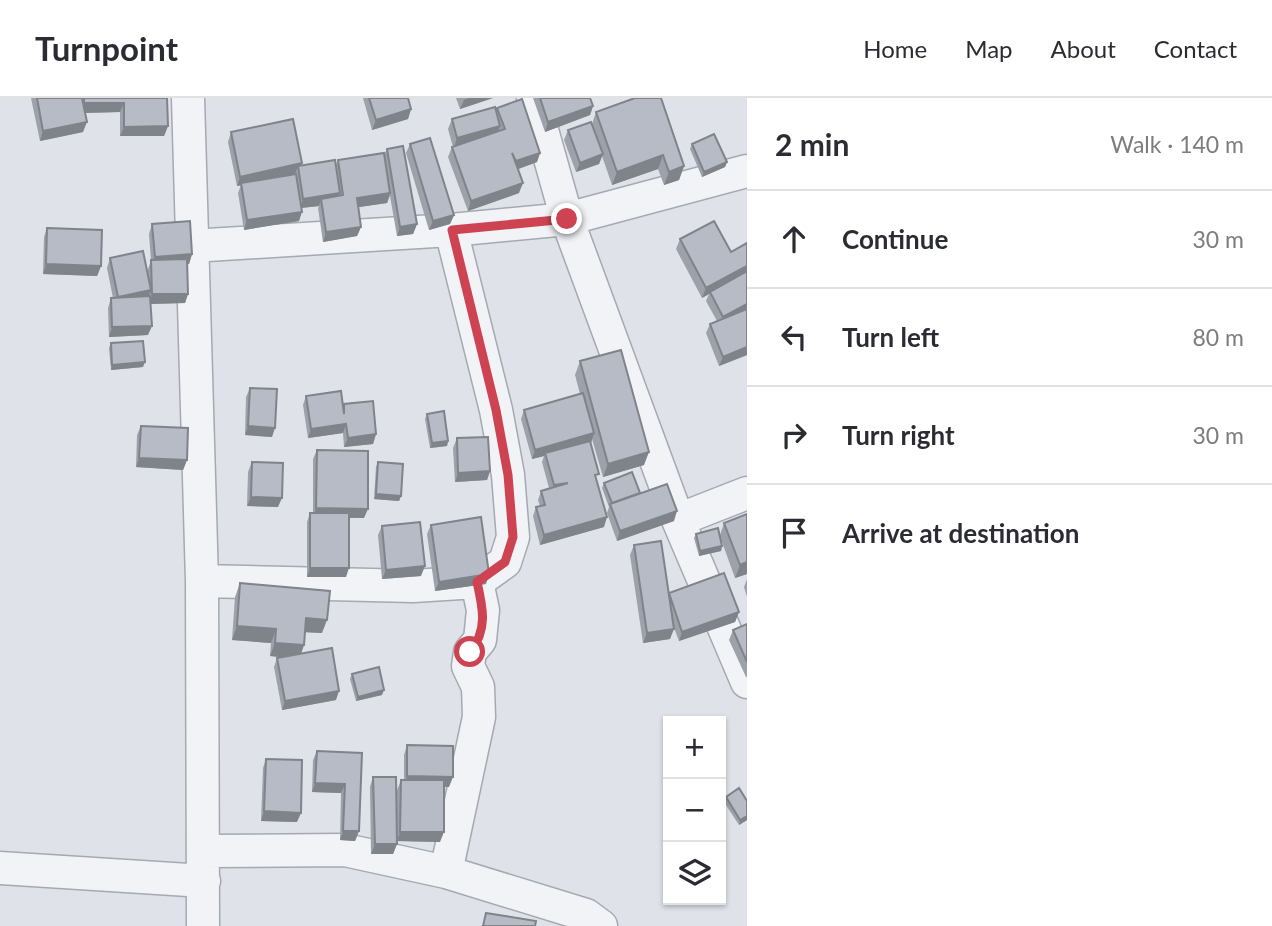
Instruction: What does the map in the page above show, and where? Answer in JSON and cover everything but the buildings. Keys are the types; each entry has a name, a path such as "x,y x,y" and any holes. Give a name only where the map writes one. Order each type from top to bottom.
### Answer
{"street":[{"path":"188,98 202,581 203,926"},
{"path":"533,98 567,219 678,520 747,682"},
{"path":"191,246 452,230 567,219 747,171"},
{"path":"202,581 413,586 477,582 505,562 513,537 508,475 496,410 452,230"},
{"path":"678,520 747,493"},
{"path":"446,872 479,717 478,687 468,666 470,652 480,640 483,610 477,582"},
{"path":"0,868 204,866 345,850 446,872 586,915 601,926"}],"route":[{"path":"470,652 480,640 483,610 477,582 505,562 513,537 508,475 496,410 452,230 567,219"}]}
